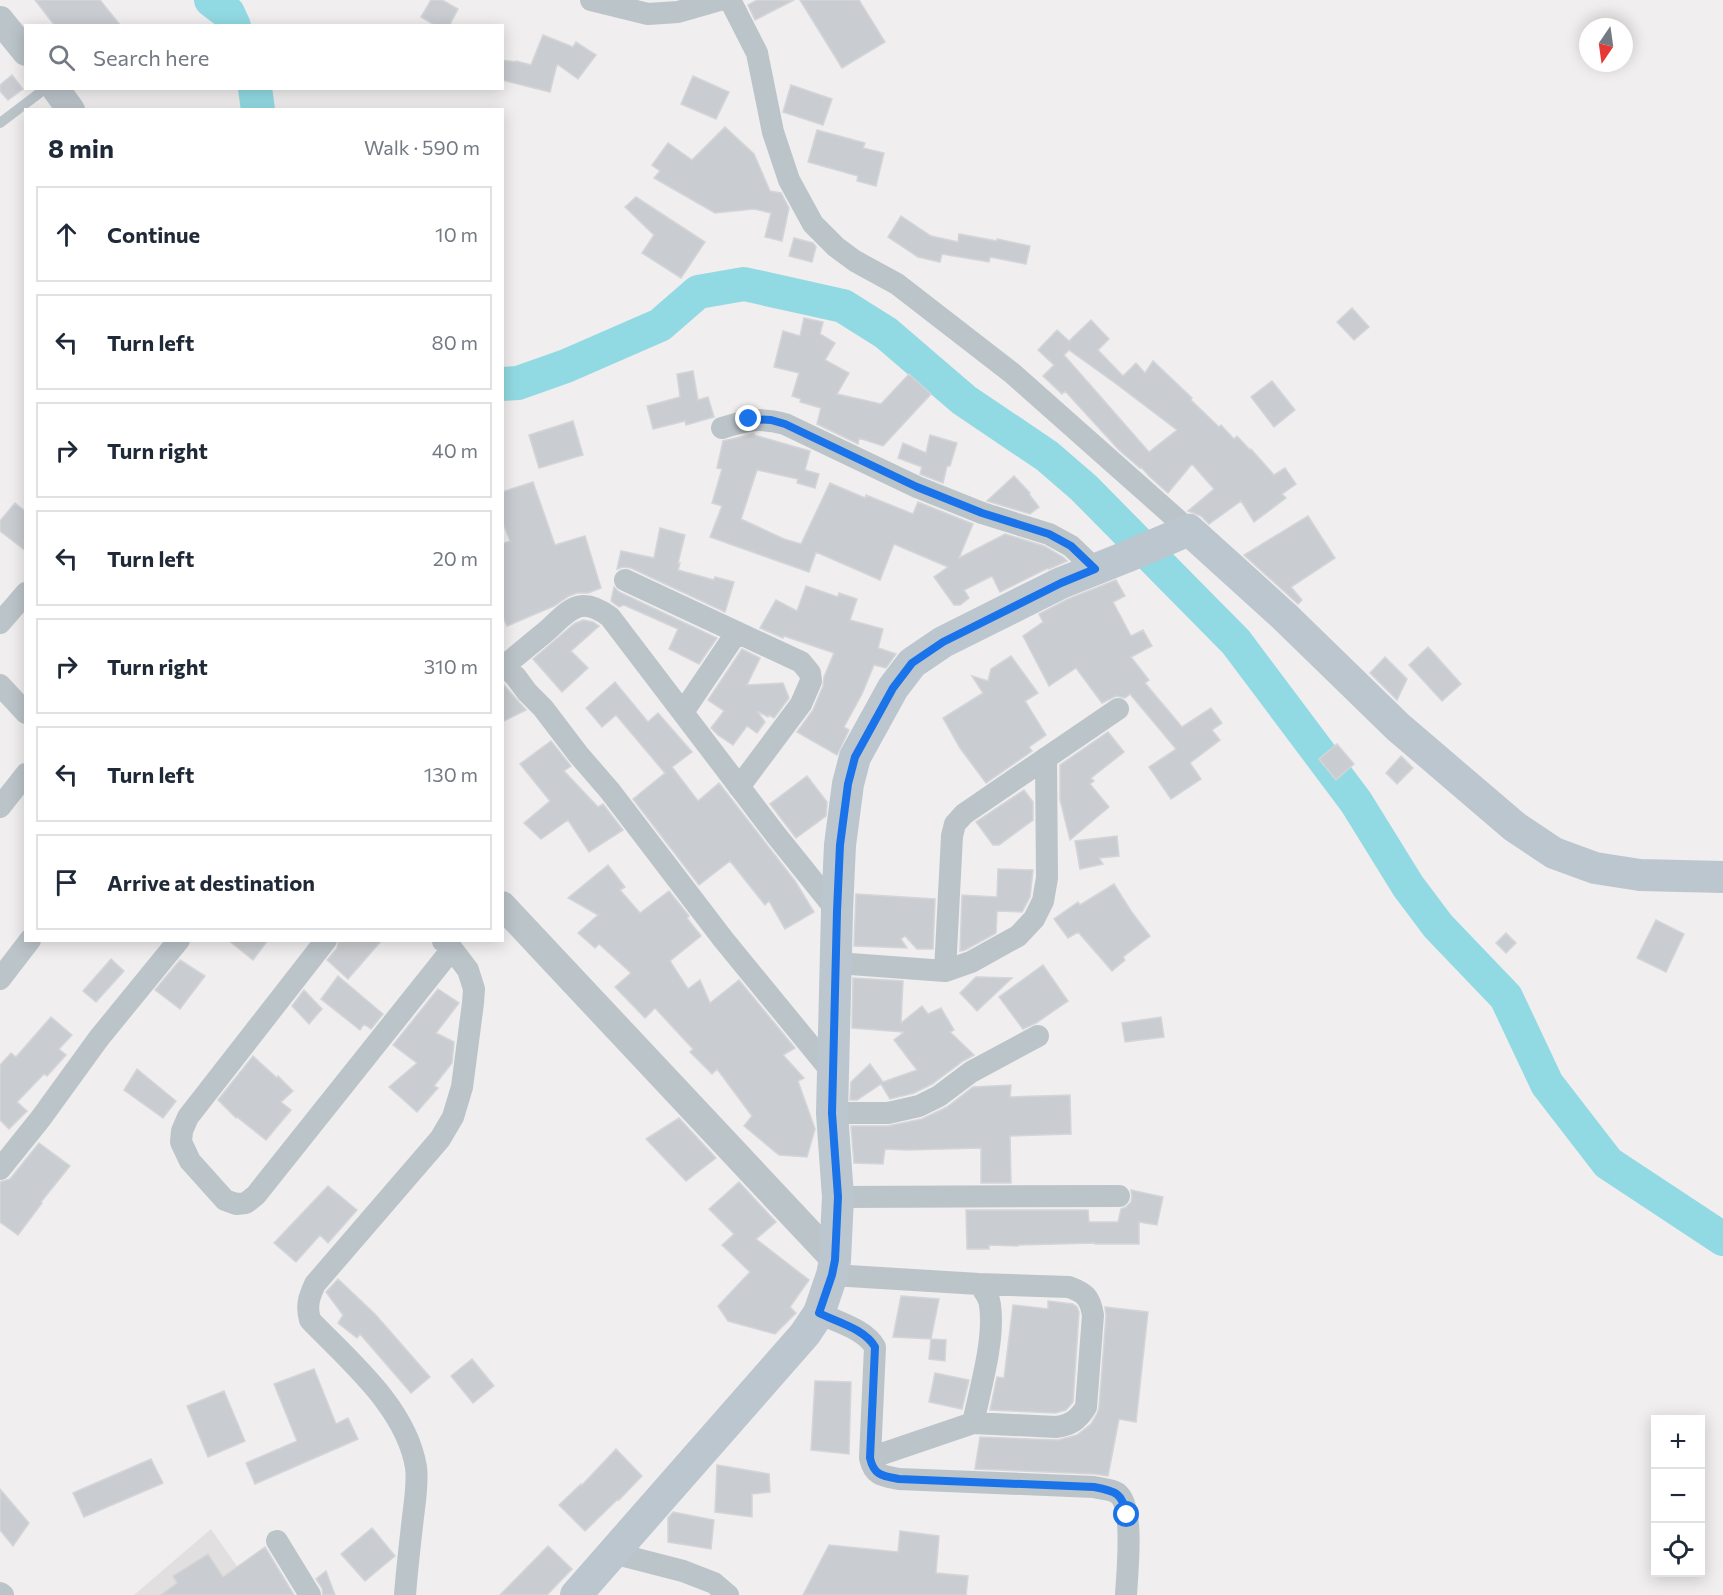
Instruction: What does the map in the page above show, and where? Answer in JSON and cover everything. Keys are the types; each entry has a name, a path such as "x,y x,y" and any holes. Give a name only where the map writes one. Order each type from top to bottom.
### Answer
{"main road":[{"path":"576,1595 805,1334 819,1313 834,1268 838,1197 832,1113 832,1072 840,845 848,784 855,757 893,688 912,663 943,642 1061,583 1177,535 1284,616 1398,727 1515,827 1554,853 1595,868 1641,875 1723,877"}],"street":[{"path":"591,0 648,14 678,12 720,0"},
{"path":"730,0 757,53 773,132 789,180 813,224 836,247 855,261 897,284 1012,373 1177,535"},
{"path":"0,20 24,50"},
{"path":"56,90 70,108"},
{"path":"722,428 749,419 771,420 785,424 917,487 982,513 1049,534 1071,546 1095,569"},
{"path":"625,580 801,662 810,673 811,681 801,704 739,787"},
{"path":"0,623 24,595"},
{"path":"832,1072 723,939 610,790 578,754 543,708 504,666 570,610 588,605 600,609 610,617 837,911"},
{"path":"683,712 737,632"},
{"path":"0,685 24,711"},
{"path":"945,971 952,836 955,824 963,814 1118,709"},
{"path":"837,963 945,971 971,962 1018,936 1034,919 1043,901 1047,878 1046,758"},
{"path":"0,807 24,777"},
{"path":"504,907 834,1268 979,1284 1069,1287 1082,1292 1091,1303 1093,1316 1086,1407 1079,1419 1068,1425 1056,1427 973,1423 870,1458"},
{"path":"0,979 28,942"},
{"path":"0,1169 41,1119 99,1038 177,942"},
{"path":"324,942 188,1116 181,1142 190,1161 225,1200 236,1204 246,1203 256,1195 448,945 468,970 474,989 462,1088 453,1117 440,1139 315,1284 309,1296 307,1309 309,1320 371,1384 398,1417 410,1442 416,1469 416,1499 405,1595"},
{"path":"832,1113 888,1113 919,1106 939,1096 971,1072 1038,1036"},
{"path":"838,1197 1119,1196"},
{"path":"973,1423 990,1332 990,1305 987,1294 979,1284"},
{"path":"819,1313 863,1334 872,1341 875,1347 870,1458 872,1467 877,1473 899,1479 1094,1487 1117,1493 1122,1498 1127,1515 1126,1595"},
{"path":"277,1540 310,1595"},
{"path":"613,1553 683,1571 714,1583 728,1595"}],"lane":[{"path":"0,123 43,90"}],"shaded area":[{"path":"211,1529 257,1595 134,1595"}],"building":[{"path":"35,0 100,0 119,24 53,24"},
{"path":"431,0 442,0 458,9 450,24 433,24 421,17"},
{"path":"757,0 794,0 755,20 748,5"},
{"path":"800,0 859,0 885,42 842,68"},
{"path":"543,35 573,47 576,42 596,55 578,79 557,64 550,92 504,80 504,60 531,65"},
{"path":"12,75 23,89 8,100 0,91 0,85"},
{"path":"693,76 729,92 716,119 681,104"},
{"path":"791,85 832,99 823,125 783,112"},
{"path":"725,127 754,154 770,191 781,193 789,208 782,241 765,237 771,213 754,209 715,213 654,178 660,171 652,165 668,143 692,160"},
{"path":"817,130 865,143 863,148 884,153 876,186 857,181 858,176 808,162"},
{"path":"636,197 705,242 681,278 642,253 654,235 625,207"},
{"path":"901,216 931,236 958,242 959,234 1030,246 1026,264 990,257 989,262 942,254 940,262 918,257 888,237"},
{"path":"794,238 813,243 816,247 812,262 789,256"},
{"path":"1352,308 1369,327 1354,340 1337,322"},
{"path":"804,318 823,322 820,334 835,343 825,360 849,373 837,394 881,404 909,374 931,394 883,446 859,438 858,444 817,424 821,408 800,402 801,399 792,396 799,373 774,367 783,331 800,336"},
{"path":"1091,320 1109,339 1098,350 1123,376 1136,363 1145,373 1153,361 1219,427 1221,425 1234,439 1237,436 1251,449 1274,475 1285,468 1296,484 1282,494 1286,498 1254,522 1241,501 1209,524 1201,516 1188,511 1214,489 1192,464 1168,493 1119,450 1065,391 1062,394 1043,376 1054,365 1038,350 1057,330 1069,341","holes":["1069,350 1177,430 1149,452 1064,355"]},
{"path":"693,371 698,400 708,397 714,417 686,425 685,421 653,429 647,406 680,397 677,374"},
{"path":"1272,381 1295,410 1274,427 1251,397"},
{"path":"573,421 583,455 539,468 529,435"},
{"path":"754,434 810,451 805,470 819,474 815,488 797,483 798,479 757,470 741,519 784,539 801,544 830,483 865,498 866,495 913,514 918,502 973,524 959,558 1005,534 1044,546 1067,561 1000,592 992,576 964,590 969,598 960,605 954,605 934,577 948,567 894,544 880,580 816,552 809,572 710,537 722,506 712,503 722,469 717,468 723,441"},
{"path":"930,435 957,443 950,466 947,466 943,483 920,474 922,467 898,458 903,443 926,453"},
{"path":"1014,476 1039,507 1030,514 987,501"},
{"path":"533,482 555,545 585,536 601,588 569,596 554,606 507,626 504,619 504,543 510,541 504,525 504,491"},
{"path":"15,503 24,510 24,549 0,531 0,521"},
{"path":"1308,516 1335,558 1291,587 1302,600 1298,604 1244,555"},
{"path":"660,528 685,535 678,570 714,580 715,577 734,582 725,612 631,568 617,569 621,551 654,558"},
{"path":"1116,580 1125,596 1113,602 1131,636 1143,630 1152,646 1131,657 1149,680 1145,683 1182,727 1211,708 1222,723 1212,730 1220,740 1190,763 1201,779 1171,799 1149,767 1176,749 1130,694 1125,698 1116,696 1102,703 1076,668 1049,686 1023,636 1043,622 1039,614 1068,599"},
{"path":"806,586 838,597 839,593 857,599 850,620 883,629 878,648 896,654 886,668 874,665 862,694 844,727 849,730 837,755 797,732 813,710 834,653 784,636 783,638 760,628 776,600 797,611"},
{"path":"614,587 619,592 717,638 699,664 669,649 678,629 624,605 619,607 611,601"},
{"path":"583,620 599,626 571,651 588,668 562,692 533,659 574,624"},
{"path":"1428,647 1461,684 1442,701 1409,665"},
{"path":"742,649 760,658 747,685 783,683 789,698 774,718 757,711 765,722 757,733 747,726 733,745 711,728 724,711 708,700"},
{"path":"1011,656 1038,693 1025,701 1046,735 1029,747 1032,751 986,783 960,748 943,718 983,693 972,676 988,681 991,669"},
{"path":"1385,657 1407,679 1397,700 1370,673"},
{"path":"615,682 648,722 658,713 692,752 672,767 698,801 719,783 795,881 814,912 785,929 769,901 765,905 730,861 699,885 633,799 665,773 616,715 602,727 586,708"},
{"path":"504,685 526,710 504,721"},
{"path":"1108,732 1124,752 1091,778 1094,781 1090,784 1109,807 1070,840 1060,800 1060,765"},
{"path":"551,741 571,766 564,771 598,807 603,804 623,830 589,852 568,820 541,839 524,823 550,801 520,764"},
{"path":"1337,744 1354,764 1336,780 1319,759"},
{"path":"1401,756 1413,768 1397,784 1386,773"},
{"path":"807,776 827,802 826,816 796,838 770,804"},
{"path":"1024,790 1033,802 1033,820 999,845 993,845 976,822"},
{"path":"1117,836 1119,856 1099,858 1103,864 1080,869 1075,841"},
{"path":"608,865 625,887 620,890 640,913 669,891 689,916 687,918 701,936 670,961 688,989 700,980 710,1003 739,980 795,1048 783,1055 804,1078 798,1081 815,1129 807,1157 779,1155 744,1126 752,1116 717,1069 712,1074 690,1052 693,1049 655,1008 645,1018 615,987 631,973 599,944 595,948 578,933 598,915 568,898"},
{"path":"998,869 1033,870 1030,897 1022,912 997,911 996,933 960,951 962,895 997,897"},
{"path":"1114,884 1150,936 1123,957 1125,960 1112,971 1078,932 1068,938 1054,919 1078,902 1080,905"},
{"path":"856,894 935,899 933,949 917,949 905,936 901,939 907,948 854,946"},
{"path":"1656,920 1684,934 1666,972 1637,958"},
{"path":"1506,933 1516,943 1506,953 1496,943"},
{"path":"230,942 266,942 253,960"},
{"path":"338,942 380,942 348,979 327,960 337,948"},
{"path":"111,959 124,971 96,1002 83,991"},
{"path":"180,960 205,976 180,1009 155,990"},
{"path":"1043,965 1068,1001 1023,1029 999,997"},
{"path":"338,976 383,1014 371,1029 364,1024 360,1030 321,999"},
{"path":"976,977 1012,978 977,1011 960,993"},
{"path":"853,978 903,981 901,1023 922,1006 928,1014 941,1008 954,1030 950,1032 974,1055 932,1084 914,1093 890,1099 881,1084 857,1100 850,1100 851,1082 870,1064 883,1082 917,1070 894,1040 904,1032 852,1028"},
{"path":"438,989 459,1003 436,1033 454,1042 452,1063 434,1086 438,1088 417,1112 389,1087 417,1063 393,1045"},
{"path":"304,990 322,1009 309,1024 292,1006"},
{"path":"51,1017 72,1035 59,1049 66,1055 47,1076 44,1074 17,1102 27,1111 9,1129 0,1120 0,1065 11,1053 16,1057"},
{"path":"1161,1017 1164,1037 1125,1042 1122,1023"},
{"path":"253,1056 293,1091 281,1102 291,1110 266,1140 236,1118 218,1100"},
{"path":"137,1069 176,1101 163,1118 124,1090"},
{"path":"1011,1085 1010,1097 1070,1095 1071,1134 1010,1136 1011,1183 981,1183 981,1148 885,1149 883,1164 854,1163 851,1126 888,1126 922,1119 947,1107 973,1087"},
{"path":"679,1118 716,1158 686,1181 646,1139"},
{"path":"39,1143 70,1166 18,1235 0,1222 0,1182 10,1179"},
{"path":"739,1182 776,1222 756,1239 809,1280 790,1307 796,1313 775,1334 728,1321 718,1306 750,1272 722,1245 734,1234 709,1209"},
{"path":"328,1186 357,1210 328,1243 320,1235 296,1262 274,1243"},
{"path":"1131,1190 1163,1197 1157,1225 1139,1222 1139,1244 989,1245 989,1249 967,1249 966,1210 1088,1210 1089,1222 1118,1222 1121,1209 1131,1202"},
{"path":"338,1279 375,1314 430,1377 411,1393 360,1334 357,1338 338,1323 343,1315 326,1292"},
{"path":"901,1296 939,1299 931,1339 893,1337"},
{"path":"1048,1301 1073,1304 1079,1312 1073,1402 1066,1410 1055,1413 990,1410 997,1377 1004,1378 1013,1305 1048,1309"},
{"path":"1105,1307 1148,1312 1136,1422 1119,1419 1108,1476 975,1469 980,1437 1058,1440 1077,1435 1091,1424 1099,1408"},
{"path":"931,1339 946,1340 945,1361 929,1359"},
{"path":"472,1359 494,1386 473,1403 451,1376"},
{"path":"314,1369 336,1424 348,1418 358,1439 255,1484 246,1463 297,1441 274,1384"},
{"path":"935,1373 969,1380 962,1409 929,1402"},
{"path":"815,1381 851,1382 849,1454 811,1450"},
{"path":"224,1391 245,1441 208,1457 187,1406"},
{"path":"616,1449 642,1476 585,1531 559,1505 582,1485"},
{"path":"151,1459 163,1483 84,1517 73,1493"},
{"path":"717,1465 769,1474 770,1492 752,1494 752,1517 715,1512"},
{"path":"0,1489 29,1523 13,1546 0,1530"},
{"path":"673,1512 714,1520 711,1549 668,1542 668,1518"},
{"path":"372,1528 395,1556 365,1581 341,1554"},
{"path":"900,1531 939,1536 936,1573 968,1576 966,1595 803,1595 829,1545 898,1552"},
{"path":"548,1546 572,1569 547,1595 500,1595"},
{"path":"265,1547 294,1595 161,1595 177,1583 173,1576 208,1554 223,1577"},
{"path":"326,1571 335,1595 323,1595 322,1588 316,1579"}],"waterway":[{"path":"211,0 228,13 233,24"},
{"path":"255,90 258,108"},
{"path":"504,384 518,383 566,366 660,325 698,292 744,284 843,306 886,333 964,400 1047,456 1084,488 1236,642 1356,802 1408,886 1438,926 1506,997 1547,1084 1608,1163 1723,1239"}],"route":[{"path":"749,419 771,420 785,424 917,487 982,513 1049,534 1071,546 1095,569 1061,583 943,642 912,663 893,688 855,757 848,784 840,845 837,911 832,1113 838,1197 837,1238 832,1275 819,1313 863,1334 872,1341 875,1347 870,1458 872,1467 877,1473 899,1479 1094,1487 1117,1493 1122,1498 1127,1515"}]}
